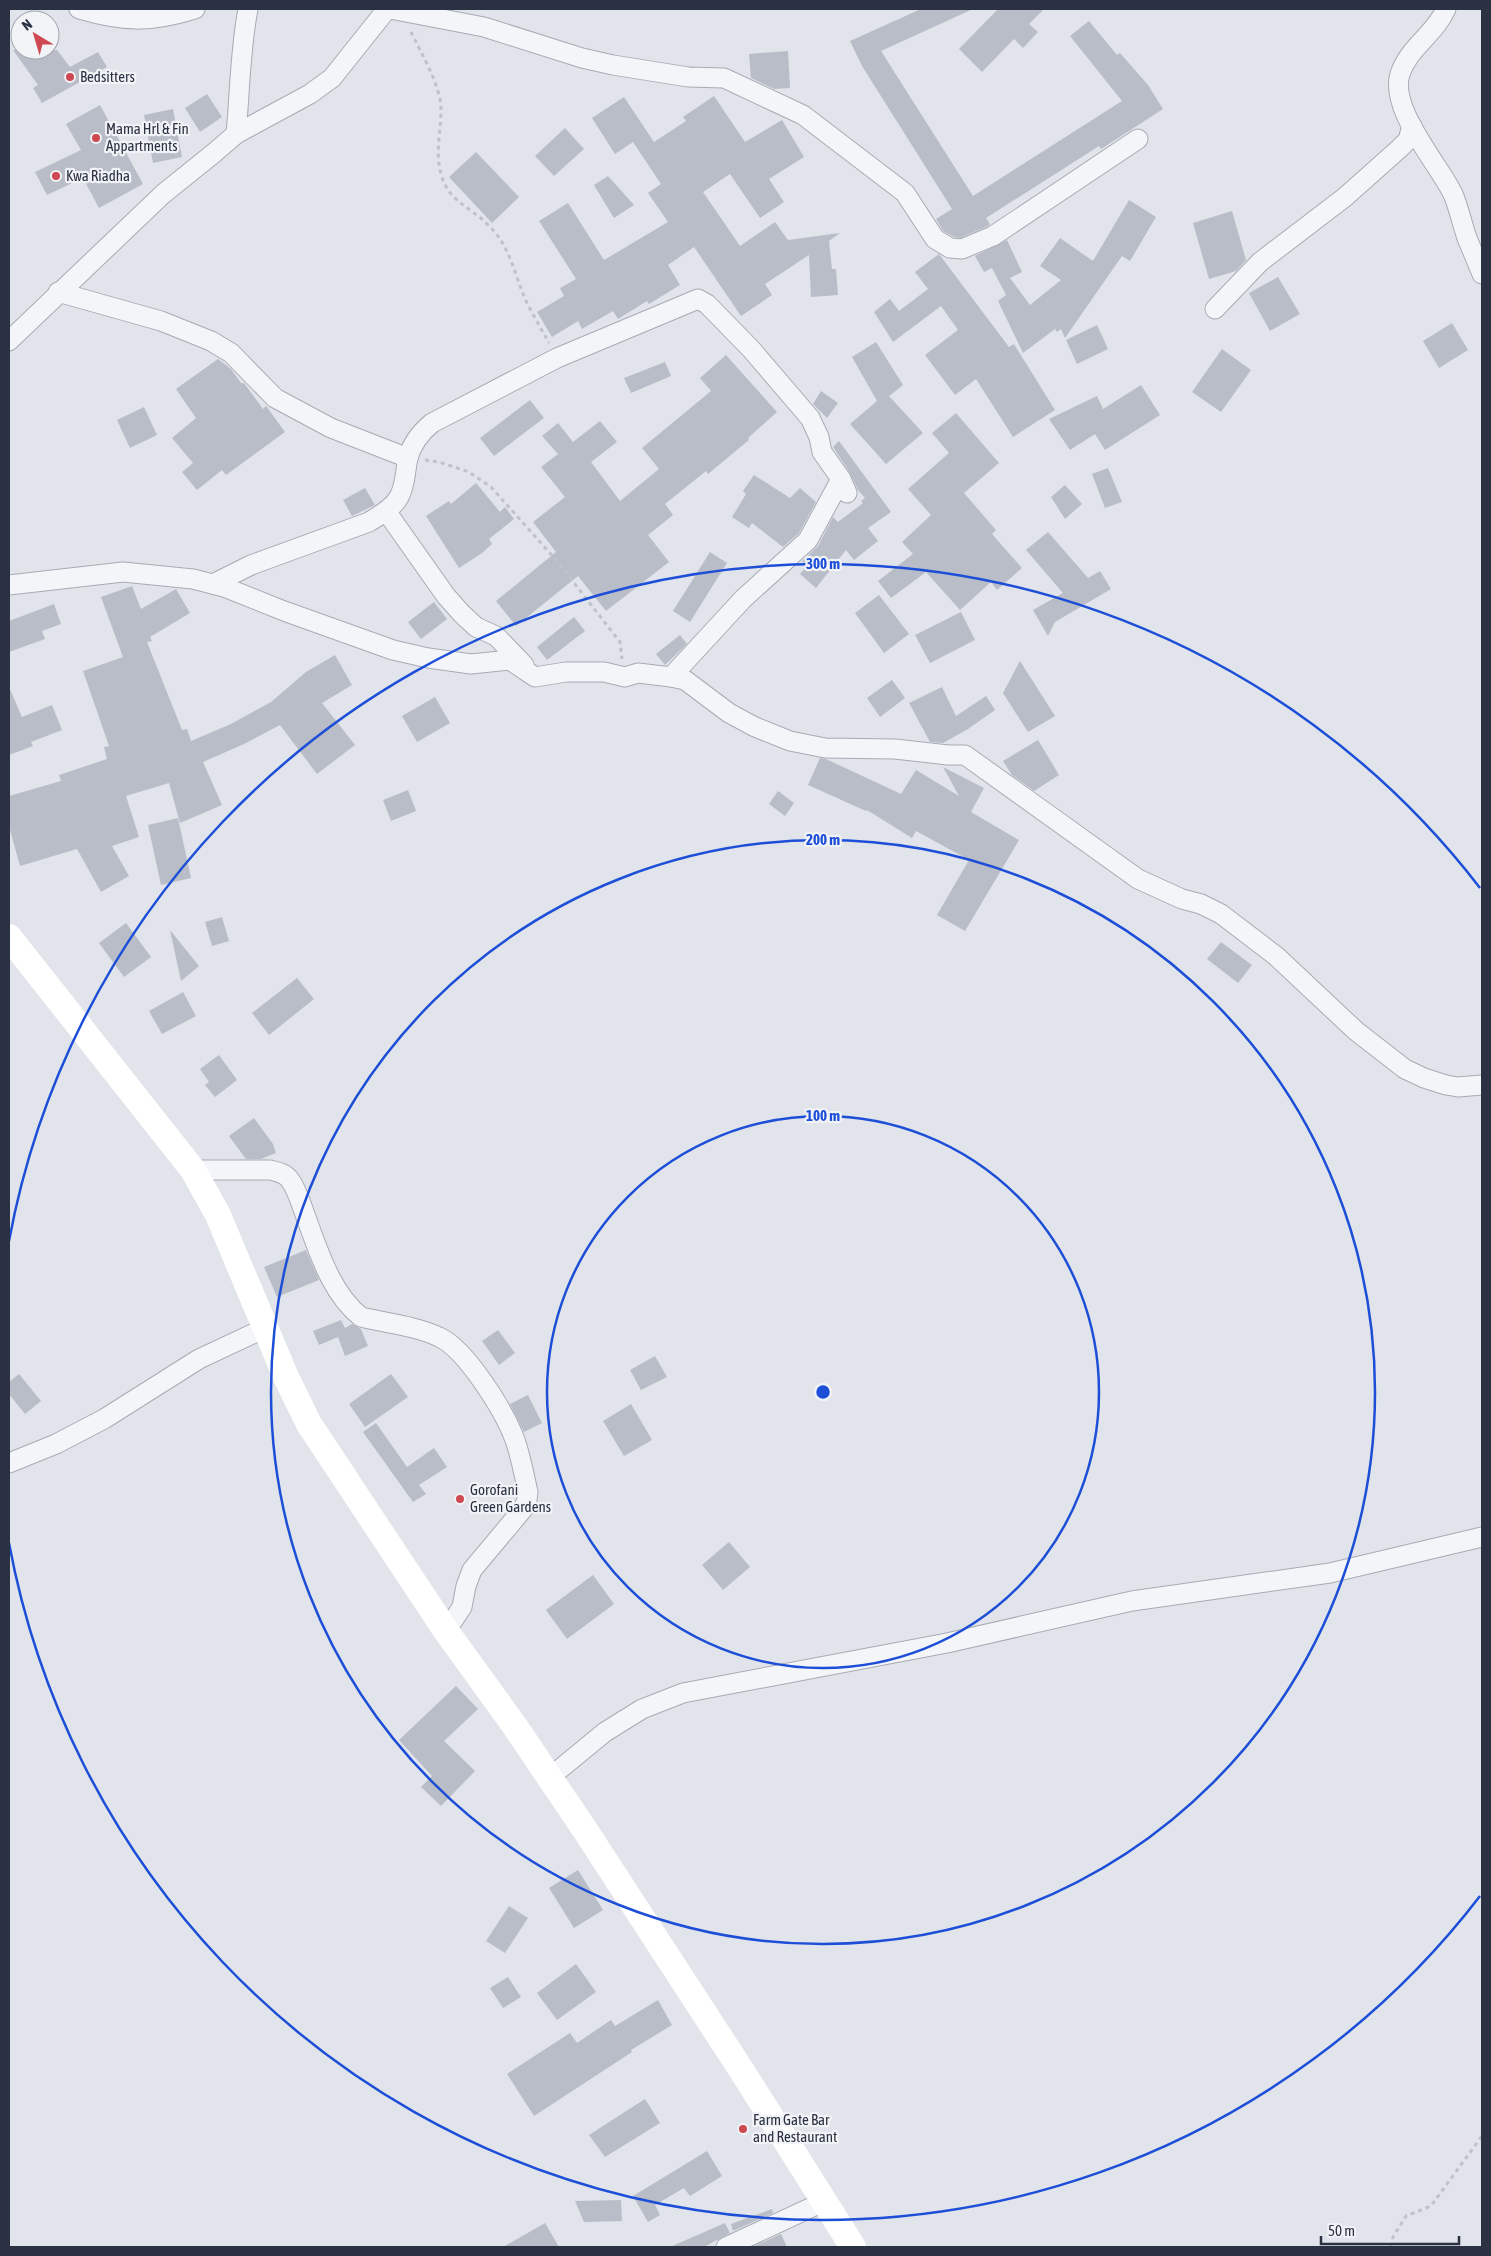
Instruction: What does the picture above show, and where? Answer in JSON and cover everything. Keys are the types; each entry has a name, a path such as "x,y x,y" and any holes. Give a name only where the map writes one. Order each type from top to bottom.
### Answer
{"street":[{"path":"78,9 122,20 173,16 194,9"},
{"path":"236,134 242,77 241,47 248,9"},
{"path":"1446,9 1438,25 1415,48 1406,61 1400,76 1402,107 1453,195 1482,274"},
{"path":"9,342 58,292 164,194 236,134 310,94 332,78 393,10 484,27 582,58 688,77 724,78 752,93 773,100 781,106 796,110 811,120 905,193 936,239 950,248 962,249 993,236 1138,140"},
{"path":"1215,309 1260,262 1345,197 1406,143 1412,126"},
{"path":"58,292 161,321 211,340 231,353 275,398 331,428 408,458"},
{"path":"213,584 251,565 362,525 386,512 399,497 407,476 408,458 420,432 432,423 557,358 691,301 702,300 751,349 810,418 819,437 822,452 844,486 808,540 743,599 674,672"},
{"path":"386,512 446,596 462,614 476,627 496,636 535,677"},
{"path":"9,585 123,572 193,579 213,584 393,650 428,658 471,664 510,660 535,677 566,672 604,672 631,675 674,672 729,713 755,727 790,741 826,748 895,749 965,755 1138,878 1182,899 1201,904 1221,914 1276,956 1356,1031 1405,1069 1424,1078 1458,1087 1482,1085"},
{"path":"9,937 193,1170 218,1215 265,1328 309,1424 446,1631 481,1678 549,1778 740,2068 853,2247"},
{"path":"193,1170 270,1170 282,1172 290,1180 300,1199 317,1248 332,1278 354,1311 361,1317 439,1336 453,1345 468,1362 504,1418 518,1449 527,1500 523,1510 472,1570 466,1586 462,1607 446,1631"},
{"path":"9,1463 56,1444 104,1419 199,1359 265,1328"},
{"path":"549,1778 605,1732 642,1710 683,1693 947,1642 1132,1601 1330,1573 1482,1537"},
{"path":"726,2247 823,2202"}],"path":[{"path":"393,10 439,96 441,108 438,148 441,174 451,195 486,223 499,239 514,263 527,302 557,358"},
{"path":"408,458 438,462 469,472 491,487 557,561 620,642 631,675"},
{"path":"1391,2247 1393,2237 1406,2216 1431,2206 1482,2136"}],"building":[{"path":"921,9 973,9 881,51 973,196 1122,101 1070,36 1089,21 1117,55 1120,53 1148,85 1163,109 1101,149 1099,146 986,218 990,224 988,226 960,238 954,237 943,231 936,219 952,209 862,66 850,41"},
{"path":"998,9 1044,9 1029,24 1038,32 1023,48 1014,39 982,72 959,49"},
{"path":"788,51 790,88 774,89 751,78 749,54"},
{"name":"Bedsitters","path":"98,52 107,67 42,103 33,88 38,85 20,60 60,60 60,54 70,67"},
{"path":"207,94 222,117 200,132 185,108"},
{"path":"714,96 745,142 782,120 804,157 769,179 784,202 760,218 730,174 703,192 740,246 775,222 788,240 840,233 829,241 832,269 836,269 838,295 811,297 809,255 765,284 772,295 741,316 694,247 668,265 680,285 649,304 647,301 618,319 613,311 582,329 578,321 552,337 537,312 564,296 560,288 576,279 539,221 568,203 604,260 668,222 648,193 661,184 633,142 615,154 592,118 624,97 654,142 686,121 683,117"},
{"path":"100,105 143,184 99,208 83,178 47,195 35,172 81,150 66,124"},
{"path":"173,109 182,157 153,163 144,115"},
{"path":"565,128 584,149 554,176 535,156"},
{"path":"476,152 519,197 492,223 449,177"},
{"path":"608,176 634,205 614,218 594,185"},
{"path":"1129,200 1156,217 1130,261 1122,256 1065,338 1061,329 1057,332 1055,329 1023,353 998,301 1006,295 992,268 984,272 975,256 1007,240 1022,272 1010,278 1030,305 1061,280 1040,266 1060,238 1093,261"},
{"path":"1232,211 1246,260 1236,271 1209,279 1193,223"},
{"path":"939,254 1009,347 1014,344 1055,410 1013,437 976,379 955,395 925,355 958,330 941,306 893,342 874,312 890,299 899,311 928,289 915,272"},
{"path":"1278,277 1300,314 1270,331 1249,293"},
{"path":"1452,323 1468,350 1439,368 1423,341"},
{"path":"1097,325 1108,349 1077,364 1066,340"},
{"path":"876,342 903,385 889,396 923,433 886,464 850,424 877,401 852,357"},
{"path":"1222,349 1251,370 1221,412 1192,392"},
{"path":"726,355 777,412 748,438 749,440 708,474 706,471 665,504 673,515 648,535 669,562 606,611 578,576 516,626 496,601 556,552 533,522 565,497 541,467 558,454 542,436 558,423 573,442 600,421 617,442 591,462 620,501 659,469 642,448 711,391 700,378"},
{"path":"218,359 231,369 241,383 244,383 263,409 266,406 285,432 226,475 222,470 197,490 182,472 193,463 172,438 196,418 176,389"},
{"path":"665,362 671,376 631,393 624,378"},
{"path":"1141,385 1160,415 1105,450 1095,434 1070,450 1049,419 1097,396 1103,409"},
{"path":"821,391 838,403 827,418 813,404"},
{"path":"530,400 544,418 494,456 480,438"},
{"path":"144,407 157,435 130,448 117,420"},
{"path":"956,413 999,463 964,493 996,530 992,534 1022,568 997,590 991,582 960,610 926,572 891,598 878,581 913,554 902,542 931,515 908,489 949,453 932,433"},
{"path":"839,441 891,512 868,528 878,541 854,560 846,550 816,588 800,574 808,565 802,561 818,546 833,517 838,522 863,503 861,501 865,498 858,490 850,473 833,447"},
{"path":"1108,468 1122,502 1105,508 1092,474"},
{"path":"754,475 790,498 800,488 816,502 799,533 783,547 752,523 749,528 732,517 746,494 743,491"},
{"path":"476,483 500,512 505,507 514,519 489,539 492,544 482,553 459,568 426,516 449,501 451,504"},
{"path":"1065,485 1082,504 1065,519 1051,497"},
{"path":"365,488 375,505 352,516 343,500"},
{"path":"1048,532 1088,578 1100,571 1111,589 1055,622 1048,636 1033,610 1063,593 1026,550"},
{"path":"710,552 727,563 690,622 673,611"},
{"path":"132,586 141,609 176,589 190,613 150,637 152,641 147,642 182,730 187,729 191,741 231,724 271,702 306,672 335,655 352,685 322,703 355,745 317,774 280,725 244,744 203,762 222,805 180,823 169,783 126,796 139,837 112,846 129,876 101,892 77,849 20,866 9,826 9,796 61,781 59,775 107,759 104,747 109,746 83,671 123,657 101,597"},
{"path":"879,595 909,634 884,653 855,613"},
{"path":"434,602 447,619 421,639 408,622"},
{"path":"54,604 61,624 42,631 45,639 9,652 9,621"},
{"path":"961,612 975,640 930,663 915,635"},
{"path":"574,617 585,631 547,660 537,647"},
{"path":"680,635 687,644 665,665 656,654"},
{"path":"1020,661 1055,716 1028,732 1003,693"},
{"path":"892,680 905,698 880,717 867,698"},
{"path":"9,687 22,717 52,705 62,730 31,742 33,746 9,755"},
{"path":"942,687 956,716 986,696 995,710 968,729 943,743 930,742 909,703"},
{"path":"435,697 450,723 417,742 402,716"},
{"path":"1038,740 1059,775 1034,791 1012,775 1003,761"},
{"path":"820,758 826,759 901,794 916,770 959,796 943,767 984,788 971,812 1019,840 965,931 937,915 969,860 916,831 912,838 867,810 808,785"},
{"path":"408,790 416,811 391,821 383,800"},
{"path":"778,791 794,803 785,816 769,804"},
{"path":"178,818 191,878 161,885 148,825"},
{"path":"222,917 229,941 212,946 205,922"},
{"path":"126,923 151,957 124,977 99,943"},
{"path":"170,930 199,966 181,981"},
{"path":"1221,942 1252,965 1238,983 1207,959"},
{"path":"297,978 314,999 269,1035 252,1013"},
{"path":"183,992 196,1016 162,1034 149,1011"},
{"path":"219,1055 237,1080 215,1097 205,1085 209,1082 200,1069"},
{"path":"254,1118 273,1144 276,1153 261,1159 246,1159 229,1136"},
{"path":"306,1250 319,1280 277,1297 264,1267"},
{"path":"341,1320 345,1328 352,1324 361,1329 368,1346 345,1356 338,1337 319,1345 313,1331"},
{"path":"498,1330 515,1353 499,1365 482,1341"},
{"path":"655,1356 667,1377 641,1390 630,1370"},
{"path":"19,1374 41,1401 25,1414 9,1394 9,1382"},
{"path":"391,1374 408,1397 365,1427 349,1404"},
{"path":"528,1395 542,1423 524,1432 510,1404"},
{"path":"631,1404 652,1440 624,1456 603,1421"},
{"path":"376,1423 407,1467 434,1448 447,1467 419,1485 426,1494 413,1502 363,1432"},
{"path":"729,1542 750,1567 723,1590 702,1565"},
{"path":"593,1575 614,1604 567,1639 546,1610"},
{"path":"456,1686 478,1709 444,1741 475,1771 441,1806 421,1787 432,1776 399,1740"},
{"path":"578,1870 603,1910 574,1928 549,1888"},
{"path":"509,1906 528,1918 505,1953 486,1941"},
{"path":"576,1964 596,1992 557,2020 537,1993"},
{"path":"508,1977 521,1997 503,2008 490,1988"},
{"path":"658,2000 672,2025 631,2050 632,2052 534,2116 507,2074 570,2033 577,2043 611,2020 615,2026"},
{"path":"645,2099 660,2123 605,2157 589,2135"},
{"path":"707,2151 722,2176 690,2196 684,2188 655,2205 660,2215 648,2222 633,2196"},
{"path":"621,2200 622,2221 584,2222 575,2201"},
{"path":"772,2209 773,2213 733,2231 731,2224"},
{"path":"545,2223 559,2247 503,2247"},
{"path":"725,2223 730,2233 704,2247 670,2247"},
{"path":"781,2234 787,2247 752,2247"}],"place":[{"name":"Bedsitters","path":"70,77"},
{"name":"Mama Hrl & Fin Appartments","path":"96,138"},
{"name":"Kwa Riadha","path":"56,176"},
{"name":"Gorofani Green Gardens","path":"460,1499"},
{"name":"Farm Gate Bar and Restaurant","path":"743,2129"}]}
